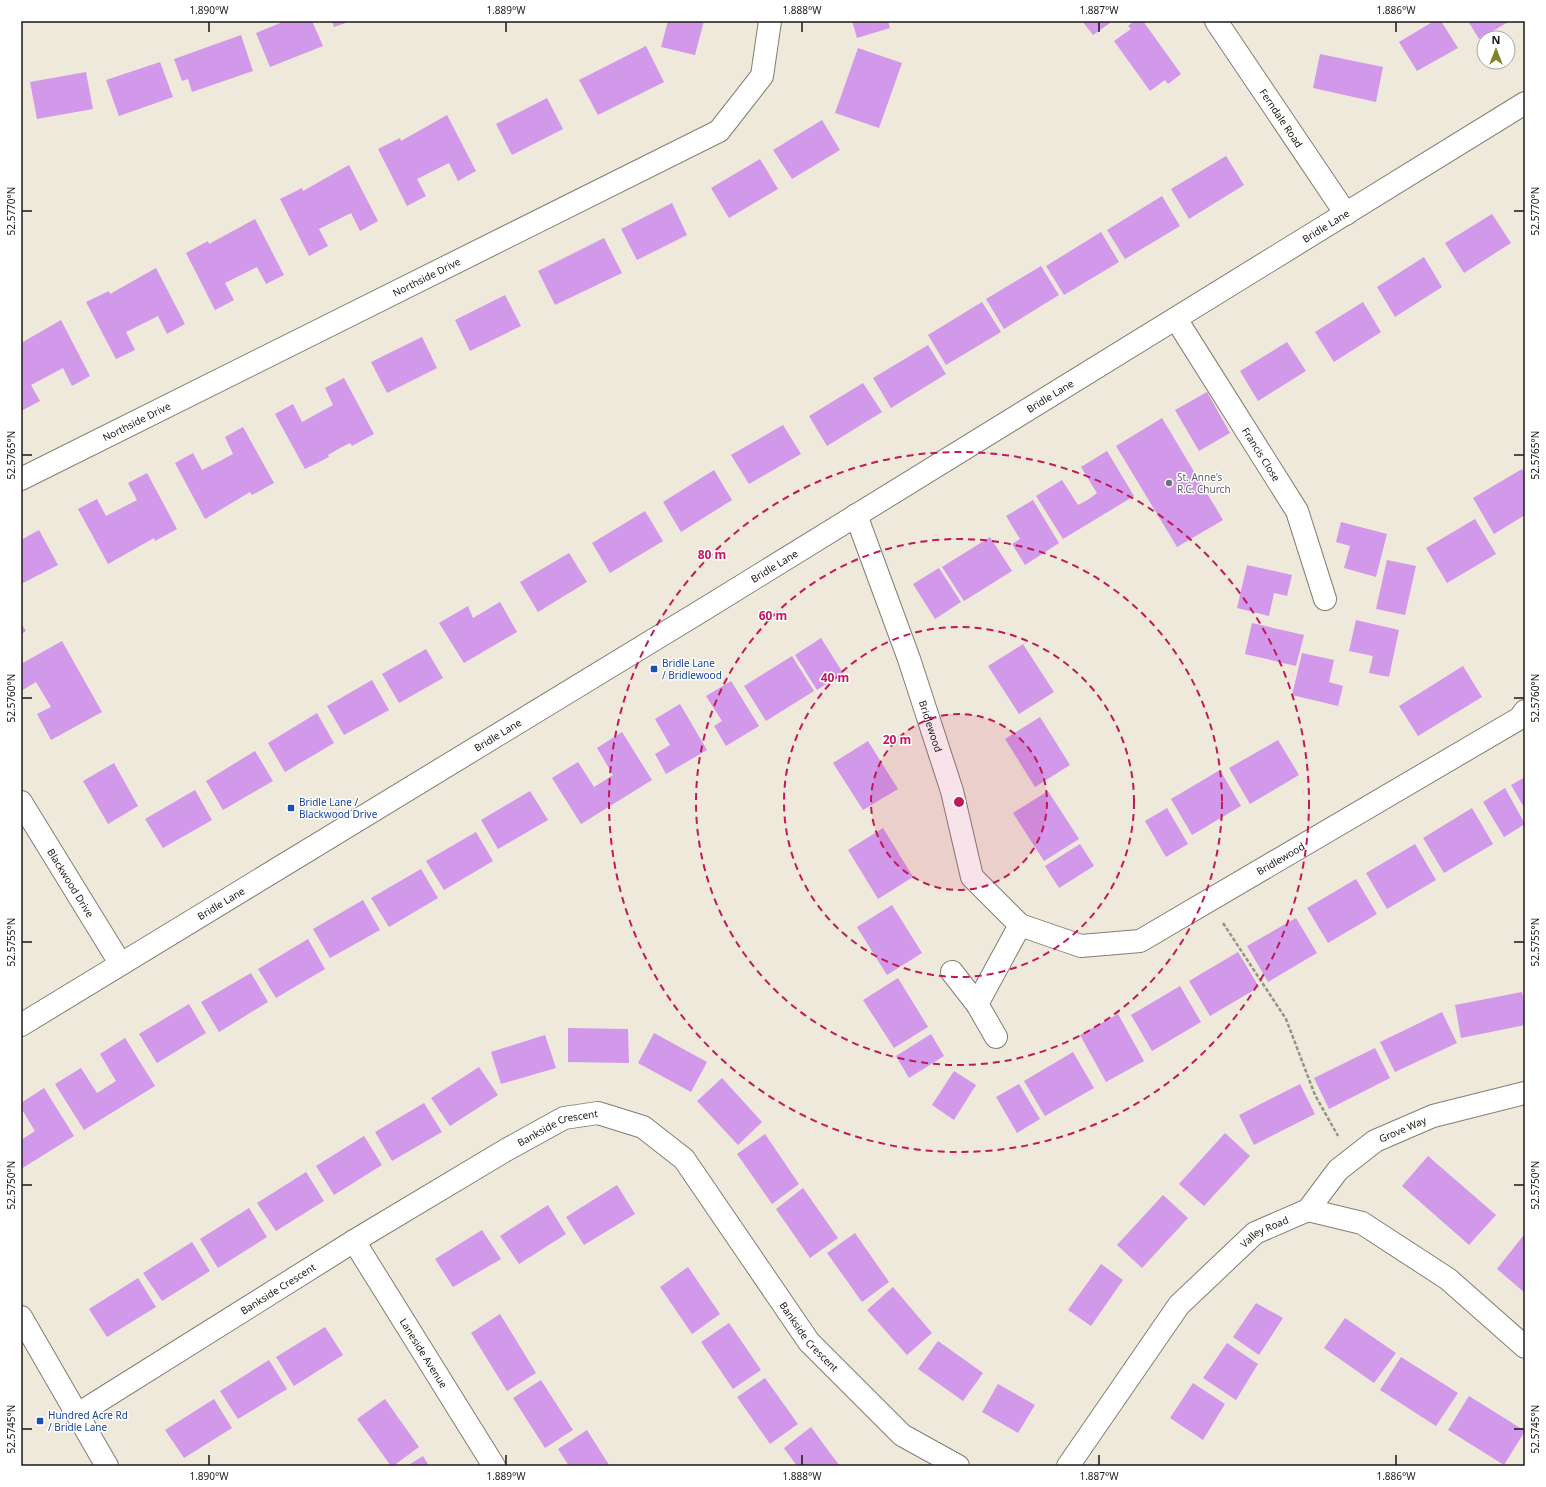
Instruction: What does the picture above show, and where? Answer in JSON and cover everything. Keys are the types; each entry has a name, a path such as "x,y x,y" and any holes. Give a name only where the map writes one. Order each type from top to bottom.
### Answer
{"street":[{"name":"Northside Drive","path":"21,479 719,131 762,76 770,21"},
{"name":"Ferndale Road","path":"1216,21 1346,214"},
{"name":"Bridle Lane","path":"21,1025 120,963 1176,319 1525,103"},
{"name":"Francis Close","path":"1176,319 1297,511 1325,599"},
{"name":"Bridlewood","path":"856,515 909,659 952,791 972,877 1020,925 1081,946 1140,941 1520,718 1525,711"},
{"name":"Blackwood Drive","path":"21,802 120,963"},
{"path":"977,1004 1020,925"},
{"path":"952,972 977,1004 996,1037"},
{"name":"Grove Way","path":"1308,1210 1338,1170 1375,1141 1433,1116 1525,1093"},
{"name":"Bankside Crescent","path":"78,1414 354,1240 506,1150 564,1118 598,1113 643,1126 684,1159 809,1342 902,1435 958,1466"},
{"path":"1308,1210 1362,1224 1448,1279 1525,1347"},
{"name":"Valley Road","path":"1068,1466 1179,1305 1255,1233 1308,1210"},
{"name":"Laneside Avenue","path":"354,1240 494,1466"},
{"path":"21,1317 107,1466"}],"path":[{"path":"1209,901 1286,1019 1315,1095 1352,1159"}],"building":[{"path":"285,21 312,21 323,46 270,67 256,33"},
{"path":"332,21 351,21 334,27"},
{"path":"668,21 704,21 695,55 661,47"},
{"path":"852,21 888,21 890,28 857,38"},
{"path":"1082,21 1113,21 1093,35"},
{"path":"1134,21 1143,21 1181,74 1168,84 1165,80 1150,91 1114,41 1131,29 1128,26"},
{"path":"1434,21 1441,21 1458,48 1417,71 1399,42"},
{"path":"1468,21 1510,21 1494,30 1476,30 1476,34"},
{"path":"241,35 253,71 192,92 188,79 182,81 174,59"},
{"path":"646,46 664,82 598,115 579,80"},
{"path":"858,48 902,63 879,128 835,113"},
{"path":"1320,54 1383,67 1376,102 1313,88"},
{"path":"160,62 173,97 119,116 106,80"},
{"path":"86,72 93,109 37,119 30,82"},
{"path":"547,98 563,129 512,155 496,124"},
{"path":"447,115 476,171 458,181 449,163 417,179 426,196 407,206 378,149 400,138 401,141"},
{"path":"822,120 840,150 792,179 773,150"},
{"path":"1226,156 1244,185 1189,219 1171,189"},
{"path":"760,159 778,189 729,218 711,188"},
{"path":"349,165 378,221 360,231 351,213 319,229 328,246 309,256 280,199 302,188 303,191"},
{"path":"1162,196 1180,226 1125,259 1107,230"},
{"path":"672,203 687,235 637,260 621,229"},
{"path":"1492,214 1511,243 1464,273 1445,243"},
{"path":"255,219 284,275 266,284 257,267 225,283 234,300 215,310 186,253 208,241 209,244"},
{"path":"1101,232 1119,262 1064,295 1046,266"},
{"path":"604,238 622,273 555,305 538,271"},
{"path":"1424,257 1442,287 1395,317 1377,287"},
{"path":"1041,266 1059,295 1004,329 986,299"},
{"path":"156,268 185,324 167,334 158,316 126,332 135,350 116,359 86,302 109,291 110,294"},
{"path":"505,295 521,326 470,351 455,320"},
{"path":"982,302 1001,332 946,365 928,335"},
{"path":"1363,302 1381,332 1334,362 1315,332"},
{"path":"61,320 90,376 72,386 63,368 31,385 40,401 21,411 21,343"},
{"path":"422,337 437,368 387,393 371,362"},
{"path":"1287,342 1306,371 1258,401 1240,371"},
{"path":"928,345 946,374 891,408 873,378"},
{"path":"344,378 374,434 352,446 350,443 340,448 328,455 329,457 305,469 275,414 293,404 302,422 333,405 325,388"},
{"path":"863,383 882,412 827,446 809,416"},
{"path":"1207,392 1230,433 1199,451 1175,410"},
{"name":"St. Anne's R.C. Church","path":"1162,418 1223,520 1177,547 1116,446"},
{"path":"783,425 801,454 749,484 731,455"},
{"path":"243,427 274,483 252,495 250,492 205,519 175,463 193,453 202,470 220,461 233,454 225,437"},
{"path":"1107,451 1134,496 1063,539 1036,496 1062,480 1078,505 1089,499 1097,493 1081,467"},
{"path":"1522,469 1525,474 1525,515 1494,534 1473,498"},
{"path":"714,470 732,500 681,532 663,502"},
{"path":"147,473 177,529 155,541 154,538 108,564 78,509 97,499 106,516 137,500 128,483"},
{"path":"1033,500 1059,543 1025,565 1012,544 1020,539 1006,516"},
{"path":"645,511 663,541 610,573 592,543"},
{"path":"1475,519 1496,554 1447,583 1426,548"},
{"path":"1341,522 1387,534 1376,577 1344,568 1350,546 1336,542"},
{"path":"39,530 58,565 21,584 21,540"},
{"path":"990,537 1012,571 964,601 942,567"},
{"path":"569,553 587,582 538,612 520,582"},
{"path":"1387,560 1416,566 1405,615 1376,609"},
{"path":"1247,565 1292,575 1287,596 1274,593 1269,616 1237,608"},
{"path":"939,568 961,602 935,619 913,584"},
{"path":"500,602 517,632 464,663 439,623 468,606 473,618"},
{"path":"1356,620 1399,630 1389,677 1369,673 1373,656 1349,651"},
{"path":"21,623 26,631 21,634"},
{"path":"1252,623 1304,635 1296,666 1245,654"},
{"path":"821,638 843,673 817,690 795,655"},
{"path":"62,641 102,712 51,740 37,714 51,707 36,682 21,691 21,664"},
{"path":"1023,644 1054,692 1019,714 988,666"},
{"path":"426,649 443,678 399,703 382,674"},
{"path":"1302,653 1334,660 1329,682 1343,686 1338,706 1292,695"},
{"path":"792,656 814,691 766,721 744,686"},
{"path":"1463,666 1482,697 1418,736 1399,706"},
{"path":"372,680 389,710 344,735 327,706"},
{"path":"731,681 759,726 726,746 714,726 722,721 706,696"},
{"path":"680,704 707,750 666,774 655,754 670,745 655,719"},
{"path":"317,713 334,743 285,772 268,743"},
{"path":"1040,717 1070,765 1035,787 1005,739"},
{"path":"622,732 652,780 581,824 552,778 578,762 594,787 613,775 597,748"},
{"path":"1278,740 1299,775 1250,804 1229,768"},
{"path":"868,741 898,789 863,810 833,763"},
{"path":"255,751 273,781 223,810 206,781"},
{"path":"114,763 138,806 108,824 83,781"},
{"path":"1220,770 1241,806 1192,835 1171,799"},
{"path":"1525,777 1525,809 1511,785"},
{"path":"1505,788 1525,824 1504,837 1483,802"},
{"path":"195,790 212,820 163,848 145,819"},
{"path":"530,791 548,820 498,849 481,820"},
{"path":"1048,791 1079,839 1044,861 1013,813"},
{"path":"1167,808 1188,844 1166,857 1145,821"},
{"path":"1472,808 1493,844 1444,873 1423,838"},
{"path":"883,828 913,877 878,899 848,850"},
{"path":"476,832 493,861 444,890 426,861"},
{"path":"1080,844 1094,866 1059,888 1045,866"},
{"path":"1415,844 1436,880 1387,909 1366,873"},
{"path":"421,869 438,898 389,927 371,898"},
{"path":"1356,879 1377,914 1328,943 1307,908"},
{"path":"363,900 380,930 330,958 313,929"},
{"path":"892,905 922,953 887,975 857,927"},
{"path":"1296,918 1317,953 1268,982 1247,946"},
{"path":"308,939 325,969 276,998 258,969"},
{"path":"1238,952 1259,987 1210,1016 1189,981"},
{"path":"251,973 268,1002 219,1032 201,1002"},
{"path":"898,978 928,1027 894,1048 863,1000"},
{"path":"1180,986 1201,1022 1152,1051 1131,1015"},
{"path":"1522,992 1525,1008 1525,1025 1461,1038 1455,1005"},
{"path":"189,1004 206,1033 157,1063 139,1034"},
{"path":"1442,1012 1457,1043 1395,1072 1380,1042"},
{"path":"1118,1014 1144,1061 1106,1082 1080,1035"},
{"path":"568,1028 628,1029 629,1063 568,1062"},
{"path":"654,1033 707,1062 691,1092 638,1063"},
{"path":"931,1034 944,1056 909,1078 896,1056"},
{"path":"545,1035 556,1068 501,1084 491,1052"},
{"path":"125,1038 155,1086 84,1130 55,1084 81,1068 97,1093 116,1081 100,1054"},
{"path":"1375,1048 1390,1078 1329,1109 1314,1078"},
{"path":"1073,1052 1094,1088 1045,1116 1024,1081"},
{"path":"479,1067 498,1095 450,1126 431,1098"},
{"path":"954,1071 976,1085 954,1120 932,1105"},
{"path":"722,1078 762,1122 738,1145 697,1101"},
{"path":"1019,1084 1040,1119 1017,1133 996,1097"},
{"path":"1300,1084 1315,1114 1254,1145 1239,1115"},
{"path":"44,1088 74,1136 21,1169 21,1140 35,1131 21,1108 21,1103"},
{"path":"424,1103 442,1132 392,1161 375,1132"},
{"path":"1225,1133 1250,1156 1204,1206 1179,1184"},
{"path":"765,1134 799,1184 772,1204 737,1154"},
{"path":"364,1136 382,1165 334,1195 316,1166"},
{"path":"1428,1156 1496,1215 1469,1245 1402,1186"},
{"path":"306,1172 324,1201 276,1231 257,1203"},
{"path":"617,1185 635,1214 584,1245 566,1217"},
{"path":"803,1188 838,1238 810,1258 776,1209"},
{"path":"1163,1195 1188,1218 1142,1268 1117,1245"},
{"path":"548,1205 566,1234 519,1264 500,1236"},
{"path":"249,1208 267,1237 218,1268 200,1239"},
{"path":"482,1230 501,1259 453,1287 435,1259"},
{"path":"855,1233 889,1282 862,1302 827,1253"},
{"path":"1523,1236 1525,1237 1525,1293 1497,1269"},
{"path":"192,1242 210,1271 162,1301 143,1273"},
{"path":"1101,1264 1123,1280 1091,1326 1068,1310"},
{"path":"688,1267 720,1314 692,1334 660,1287"},
{"path":"138,1278 156,1307 107,1337 89,1309"},
{"path":"893,1287 932,1333 907,1355 867,1310"},
{"path":"1256,1303 1283,1318 1259,1355 1233,1337"},
{"path":"500,1314 536,1373 507,1391 471,1333"},
{"path":"1345,1318 1396,1353 1374,1383 1324,1348"},
{"path":"729,1323 761,1370 733,1389 701,1342"},
{"path":"325,1327 343,1355 294,1386 276,1357"},
{"path":"938,1341 983,1373 963,1401 918,1369"},
{"path":"1227,1343 1258,1364 1236,1400 1203,1378"},
{"path":"1401,1357 1458,1393 1436,1426 1380,1390"},
{"path":"269,1360 287,1389 238,1419 220,1391"},
{"path":"765,1378 798,1424 770,1444 737,1397"},
{"path":"541,1380 573,1430 545,1448 513,1398"},
{"path":"1193,1383 1225,1404 1203,1440 1170,1418"},
{"path":"998,1384 1035,1405 1018,1433 982,1412"},
{"path":"1469,1396 1525,1431 1504,1465 1448,1430"},
{"path":"214,1399 232,1428 184,1458 165,1430"},
{"path":"385,1399 419,1447 393,1466 391,1466 357,1419"},
{"path":"811,1427 840,1466 797,1466 784,1448"},
{"path":"587,1430 610,1466 569,1466 558,1449"},
{"path":"423,1456 429,1466 407,1466"}],"place":[{"name":"St. Anne's R.C. Church","path":"1169,483"},
{"name":"Bridle Lane / Bridlewood","path":"654,669"},
{"name":"Bridle Lane / Blackwood Drive","path":"291,808"},
{"name":"Hundred Acre Rd / Bridle Lane","path":"40,1421"}]}
